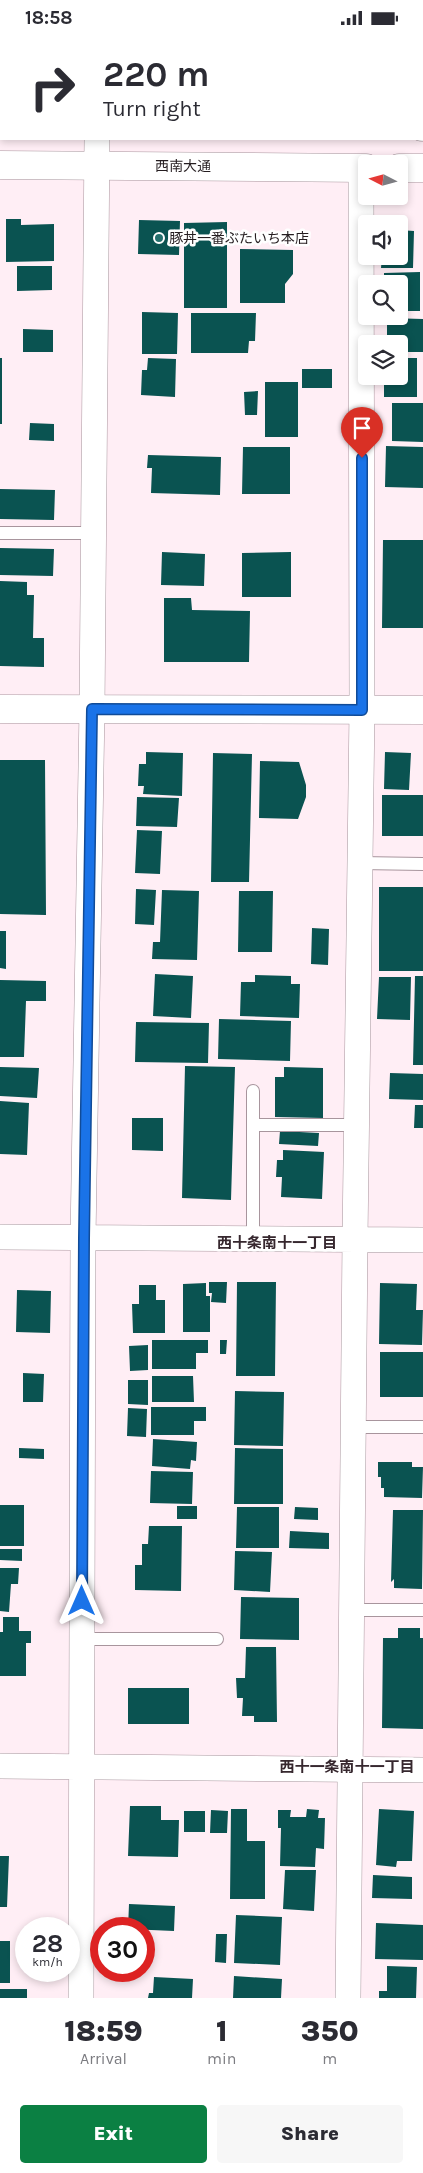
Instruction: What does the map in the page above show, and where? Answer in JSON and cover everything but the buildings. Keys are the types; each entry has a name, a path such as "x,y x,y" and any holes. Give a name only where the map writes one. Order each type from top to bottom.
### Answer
{"street":[{"path":"80,1998 84,1238 92,709 97,140"},
{"name":"西南大通","path":"0,165 358,167"},
{"path":"408,168 423,168"},
{"path":"348,1998 362,710 364,205"},
{"path":"0,709 423,710"},
{"path":"0,1237 423,1239"},
{"path":"0,1767 81,1766 351,1771 423,1770"}],"lane":[{"path":"0,533 94,533"},
{"path":"360,863 423,864"},
{"path":"253,1091 253,1238"},
{"path":"253,1125 357,1125"},
{"path":"353,1427 423,1427"},
{"path":"351,1610 423,1610"},
{"path":"82,1639 217,1639"}],"place":[{"name":"豚丼一番ぶたいち本店","path":"159,238"}],"district":[{"name":"西十条南十一丁目","path":"277,1243"},
{"name":"西十一条南十一丁目","path":"347,1767"}],"route":[{"path":"82,1601 84,1238 92,709 362,710 362,458"}]}
